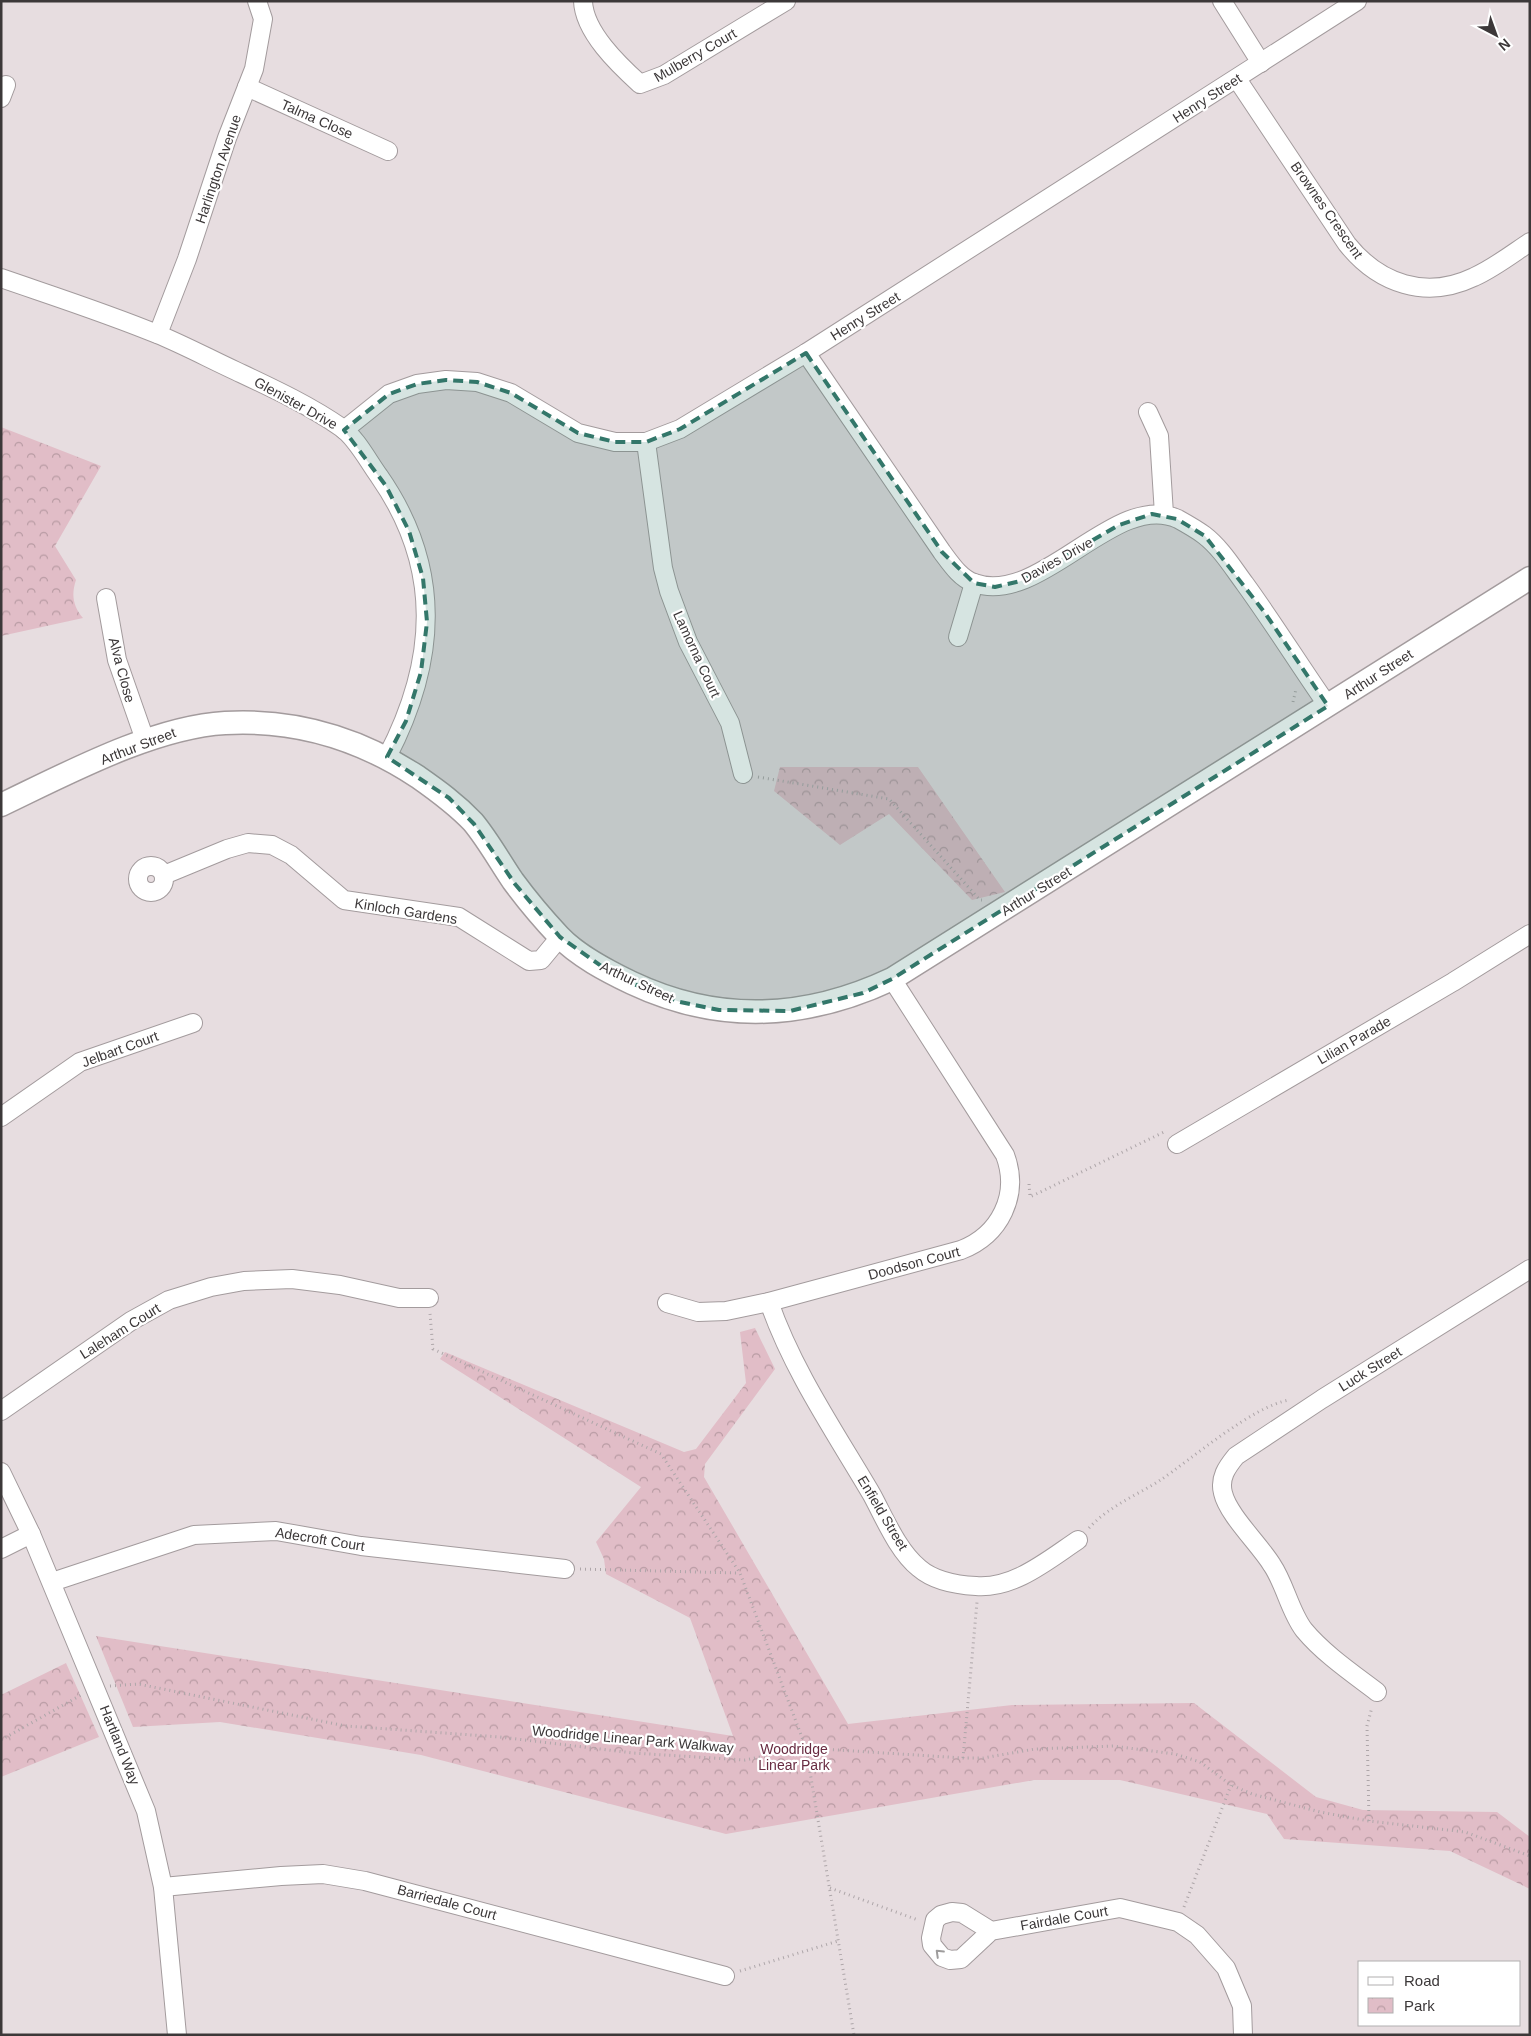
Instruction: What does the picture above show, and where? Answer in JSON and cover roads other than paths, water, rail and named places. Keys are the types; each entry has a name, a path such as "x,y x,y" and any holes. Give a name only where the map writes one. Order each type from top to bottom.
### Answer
{"street":[{"name":"Harlington Avenue","path":"158,334 187,259 227,138 254,69 264,19 257,1"},
{"name":"Mulberry Court","path":"583,1 583,11 601,44 640,84 664,75 786,1"},
{"path":"1222,1 1261,63"},
{"name":"Henry Street","path":"344,430 389,394 418,384 446,380 477,382 511,393 578,433 615,442 646,442 680,429 806,353 1357,1"},
{"name":"Brownes Crescent","path":"1237,79 1347,244 1362,261 1384,277 1395,282 1422,287 1449,286 1475,277 1530,242"},
{"name":"Talma Close","path":"247,87 388,151"},
{"name":"Glenister Drive","path":"1,278 158,334 284,393 344,430 386,486 409,531 423,578 427,622 421,672 406,721 387,757"},
{"name":"Davies Drive","path":"806,353 954,569 974,583 995,587 1021,581 1119,525 1152,514 1164,514"},
{"path":"1148,412 1159,436 1164,514 1193,527 1218,548 1328,706"},
{"name":"Lamorna Court","path":"646,442 663,568 669,591 688,642 730,723 743,774"},
{"name":"Arthur Street","path":"1,805 145,740 186,728 225,723 269,723 311,729 351,741 387,757 448,798 474,824 515,884 560,937 614,975 680,1002 719,1010 757,1013 790,1011 864,993 892,979 1530,578"},
{"path":"958,638 974,583"},
{"name":"Alva Close","path":"106,598 117,660 145,740"},
{"name":"Kinloch Gardens","path":"164,875 227,848 248,843 272,845 292,855 344,900 459,917 529,961 541,960 560,937"},
{"name":"Lilian Parade","path":"1172,1137 1429,996 1530,934"},
{"name":"Doodson Court","path":"666,1303 683,1309 713,1312 769,1302 971,1247 994,1227 1009,1200 1010,1176 1005,1155 892,979"},
{"name":"Jelbart Court","path":"1,1117 80,1062 193,1023"},
{"name":"Luck Street","path":"1377,1692 1346,1668 1304,1629 1273,1566 1228,1505 1223,1494 1222,1480 1227,1466 1236,1456 1322,1399 1530,1269"},
{"name":"Laleham Court","path":"1,1411 131,1320 169,1300 211,1286 244,1280 292,1279 340,1285 399,1298 429,1298"},
{"name":"Enfield Street","path":"769,1302 793,1360 896,1537 919,1568 945,1581 992,1586 1020,1576 1078,1540"},
{"name":"Hartland Way","path":"1,1472 32,1534 146,1811 163,1887 177,2035"},
{"name":"Adecroft Court","path":"52,1582 194,1535 276,1531 360,1546 565,1568"},
{"path":"1,1549 32,1534"},
{"name":"Barriedale Court","path":"163,1887 323,1874 356,1880 725,1976"},
{"name":"Fairdale Court","path":"991,1931 1120,1908 1178,1922 1197,1934 1226,1968 1242,2006 1243,2035"},
{"path":"962,1913 991,1931 961,1959 950,1960 942,1957 932,1945 933,1926 941,1914 962,1913"}],"park label":[{"name":"Woodridge Linear Park","path":"794,1758"}]}
